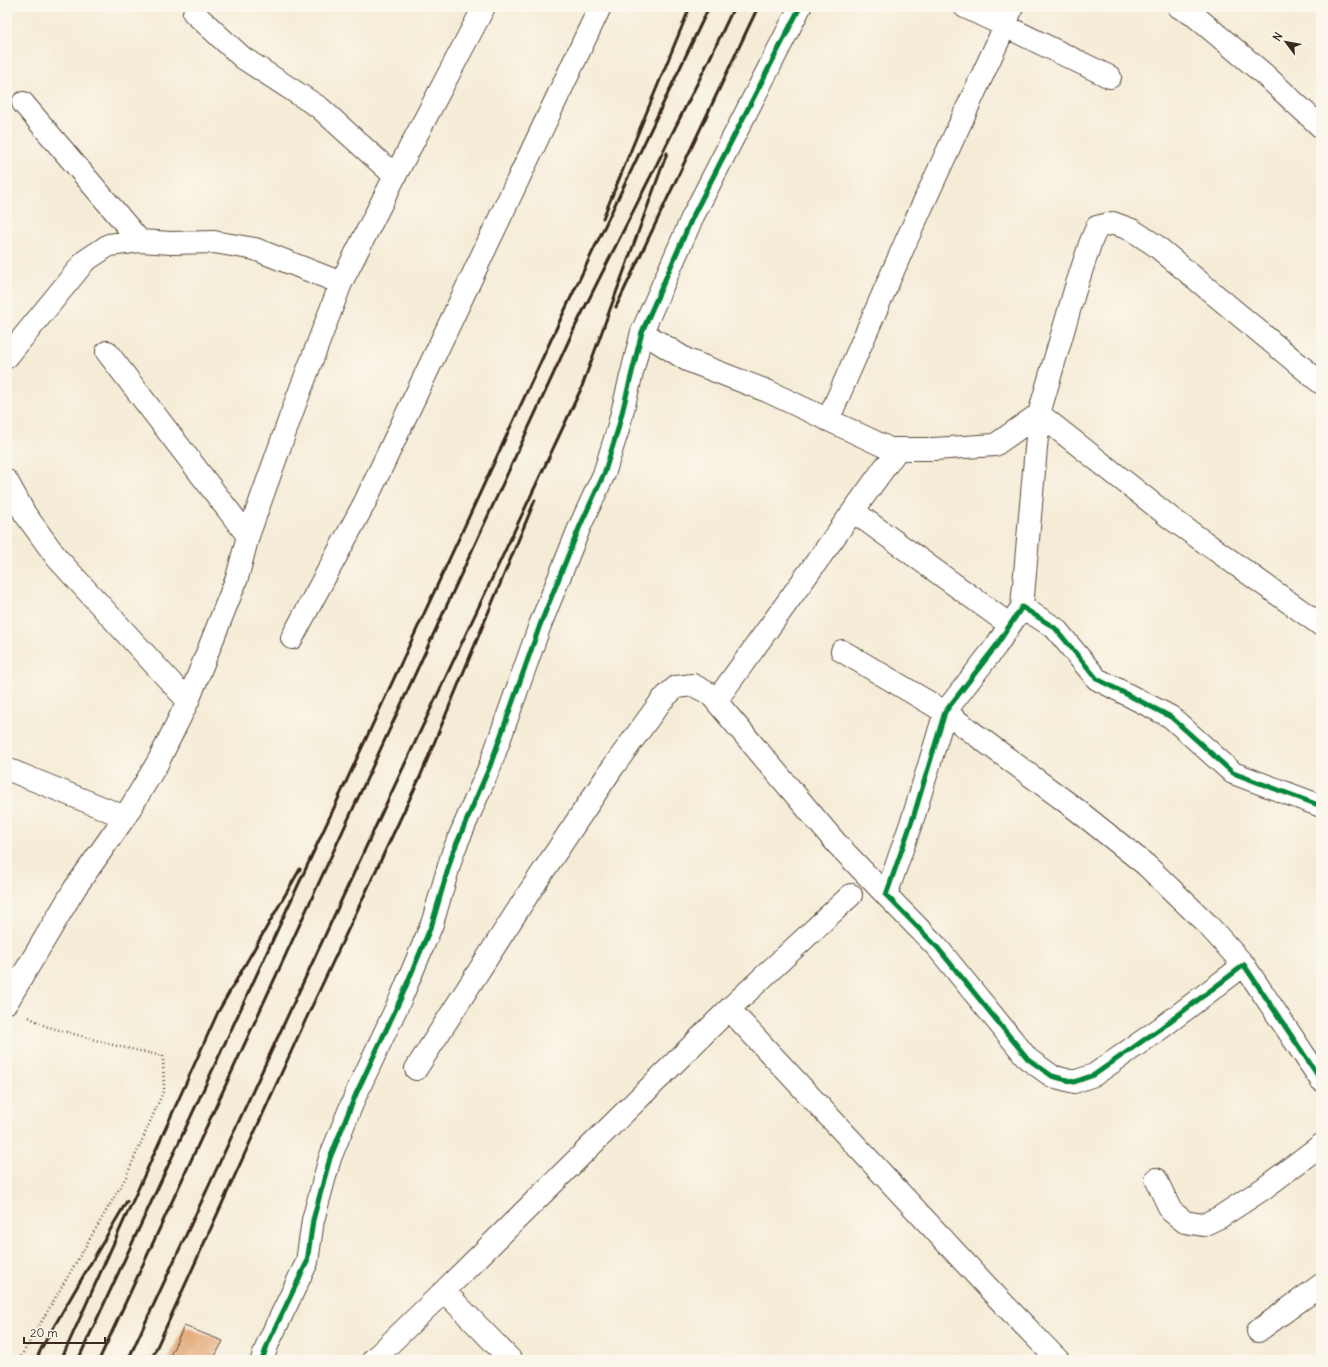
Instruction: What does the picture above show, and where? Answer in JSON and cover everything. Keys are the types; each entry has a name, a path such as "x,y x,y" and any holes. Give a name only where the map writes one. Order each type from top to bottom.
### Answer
{"street":[{"path":"7,1002 75,888 125,816 158,762 188,701 237,578 248,536 295,404 341,282 484,7"},
{"path":"292,638 364,504 600,7"},
{"path":"262,1360 268,1343 307,1262 313,1220 330,1158 356,1094 401,998 432,924 454,852 490,766 540,625 580,526 604,474 618,429 642,332 693,216 800,7"},
{"path":"965,7 1008,17 1110,77"},
{"path":"1179,7 1195,16 1265,75 1321,127"},
{"path":"194,13 243,58 320,108 395,176"},
{"path":"828,420 907,239 1008,17"},
{"path":"23,103 140,241"},
{"path":"886,895 914,815 944,712 996,646 1016,616 1039,414 1090,244 1097,227 1113,223 1132,230 1155,245 1321,383"},
{"path":"7,357 85,261 109,245 140,241 171,243 214,242 255,249 341,282"},
{"path":"642,332 686,360 767,391 890,449 934,449 995,445 1039,414"},
{"path":"108,352 248,536"},
{"path":"1039,414 1172,519 1321,624"},
{"path":"716,701 898,449"},
{"path":"7,481 25,514 57,558 188,701"},
{"path":"853,511 1016,616 1055,628 1097,679 1171,717 1233,773 1321,806"},
{"path":"842,651 944,712 1077,810 1146,865 1206,923 1244,965 1321,1080"},
{"path":"416,1069 534,885 613,767 662,700 676,687 693,685 710,694 837,844 937,947 1028,1059 1052,1076 1074,1082 1094,1075 1161,1028 1244,965"},
{"path":"7,769 125,816"},
{"path":"373,1360 444,1292 729,1009 851,895"},
{"path":"729,1009 994,1294 1058,1360"},
{"path":"1156,1179 1171,1211 1185,1222 1203,1225 1220,1217 1263,1189 1321,1145"},
{"path":"1258,1331 1321,1285"},
{"path":"444,1292 511,1360"}],"path":[{"path":"19,1360 126,1177 164,1090 163,1056 117,1046 45,1026 26,1016"}],"building":[{"path":"184,1326 223,1341 213,1360 168,1360"}],"railway":[{"path":"603,218 690,7"},
{"path":"78,1360 562,316 709,7"},
{"path":"99,1360 575,327 710,58 734,7"},
{"path":"616,307 758,7"},
{"path":"128,1360 372,834 581,389 667,153"},
{"path":"151,1360 306,1019 420,777 535,500"},
{"path":"61,1360 218,1012 300,869"},
{"path":"36,1360 42,1347 127,1201"}],"cycle path":[{"path":"262,1360 268,1343 307,1262 313,1220 330,1158 356,1094 401,998 432,924 453,852 490,766 540,625 580,526 604,474 618,429 642,332 693,216 800,7"},
{"path":"1321,806 1233,773 1171,717 1097,679 1055,628 1022,607 996,646 945,712 914,815 886,895 937,947 1028,1059 1052,1076 1074,1082 1094,1075 1161,1028 1244,965 1321,1080"}]}
